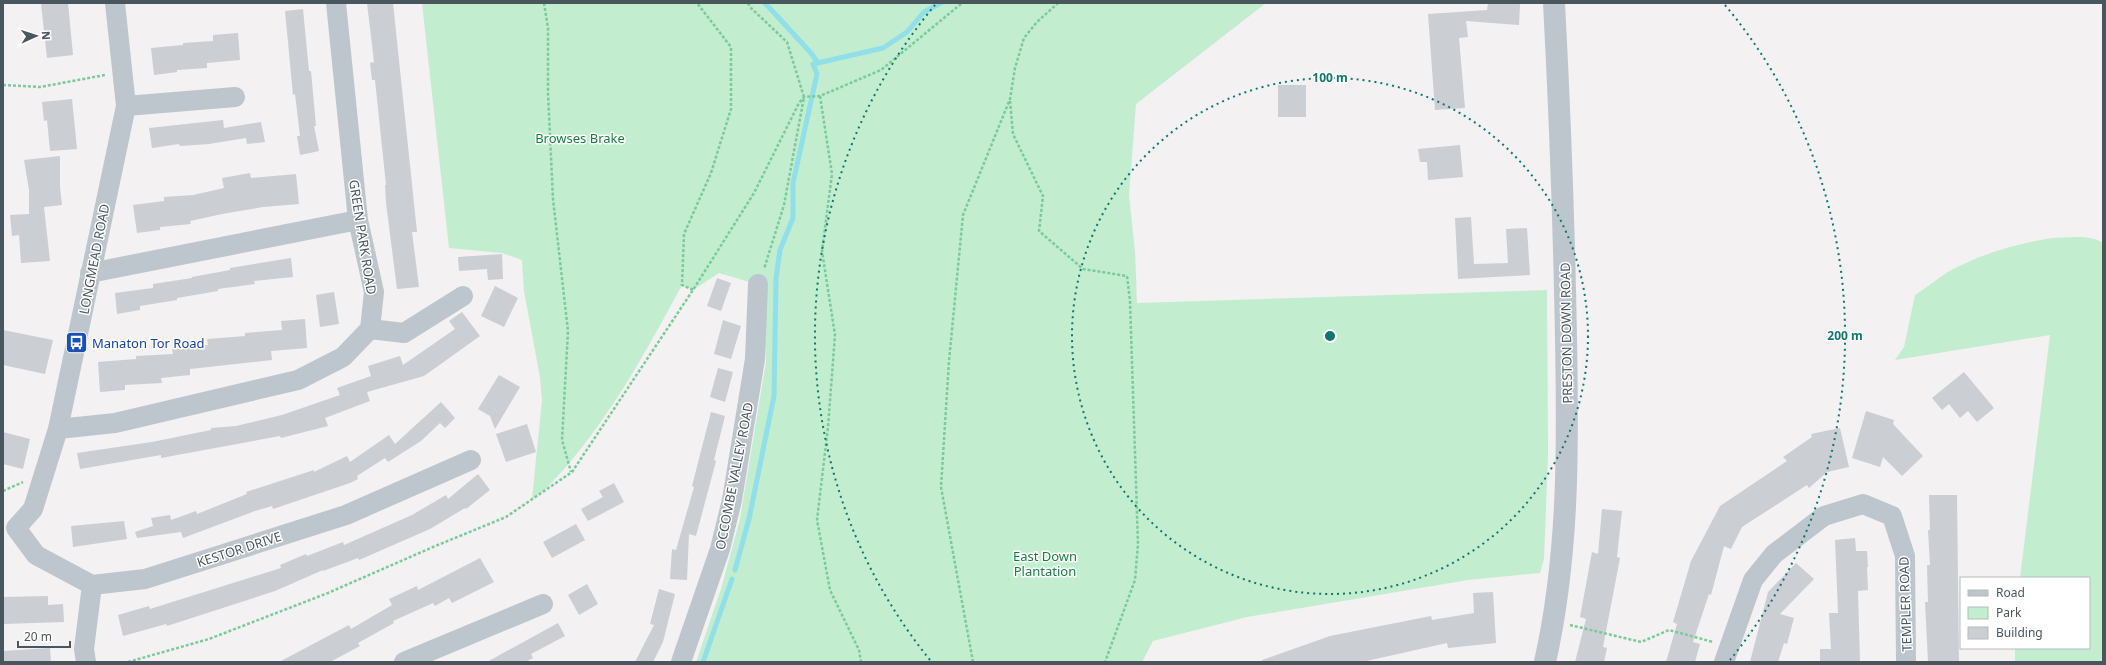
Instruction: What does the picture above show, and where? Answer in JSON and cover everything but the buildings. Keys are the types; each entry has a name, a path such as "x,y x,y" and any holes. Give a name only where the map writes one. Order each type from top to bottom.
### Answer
{"street":[{"name":"LONGMEAD ROAD","path":"9,529 33,509 58,429 126,106 115,3"},
{"name":"GREEN PARK ROAD","path":"336,3 358,220 374,292 370,329"},
{"name":"PRESTON DOWN ROAD","path":"1545,662 1554,622 1561,570 1568,431 1565,290 1554,3"},
{"path":"126,106 236,97"},
{"path":"90,273 358,220"},
{"name":"OCCOMBE VALLEY ROAD","path":"681,662 720,550 732,500 756,359 758,284"},
{"path":"58,429 114,423 298,380 343,357 370,329 404,333 463,296"},
{"name":"KESTOR DRIVE","path":"92,585 145,579 346,515 471,460"},
{"name":"TEMPLER ROAD","path":"1726,654 1753,580 1774,554 1824,516 1863,504 1892,516 1905,556 1906,662"},
{"path":"9,529 36,555 92,585 84,649 86,662"},
{"path":"404,662 543,604"}],"path":[{"path":"544,3 548,28 548,93 554,199 568,331 562,440 572,472"},
{"path":"693,290 682,285 684,234 711,172 731,109 731,47 697,3"},
{"path":"748,3 751,8 787,42 804,98 784,205 758,284"},
{"path":"128,662 209,639 328,593 506,517 572,472 693,290 754,193 799,103 804,98 820,96 881,70 962,3"},
{"path":"973,662 941,487 949,361 963,215 1010,99 1015,68 1024,38 1037,22 1058,3"},
{"path":"3,85 40,87 123,72"},
{"path":"820,96 832,174 822,251 834,335 828,427 817,520 830,590 859,650 861,662"},
{"path":"1010,99 1013,134 1043,196 1039,231 1083,269 1127,276 1130,301 1138,544 1135,580 1105,662"},
{"path":"1554,622 1642,642 1669,630 1726,654"}],"green space":[{"path":"422,3 1266,3 1136,104 1129,195 1135,252 1137,303 1547,290 1548,453 1544,559 1540,573 1468,580 1247,617 1153,641 1142,662 696,662 721,589 740,519 766,362 763,286 719,273 693,290 682,285 656,333 614,403 582,447 554,481 532,499 542,400 540,377 524,291 522,260 502,253 449,248"},
{"path":"2085,237 2103,243 2103,662 2015,662 2015,649 2090,649 2090,577 2020,577 2050,335 1895,360 1904,347 1915,295 1948,272 1960,266 1985,255 2025,243 2052,238"}],"waterway":[{"path":"765,3 811,53 818,63"},
{"path":"735,570 749,519 774,396 776,278 780,250 793,218 793,183 817,74 813,64 883,48 907,32 924,12 941,3"},
{"path":"703,662 732,579"}],"place":[{"name":"Manaton Tor Road","path":"76,343"}],"park label":[{"name":"Browses Brake","path":"580,138"},
{"name":"East Down Plantation","path":"1045,564"}]}
